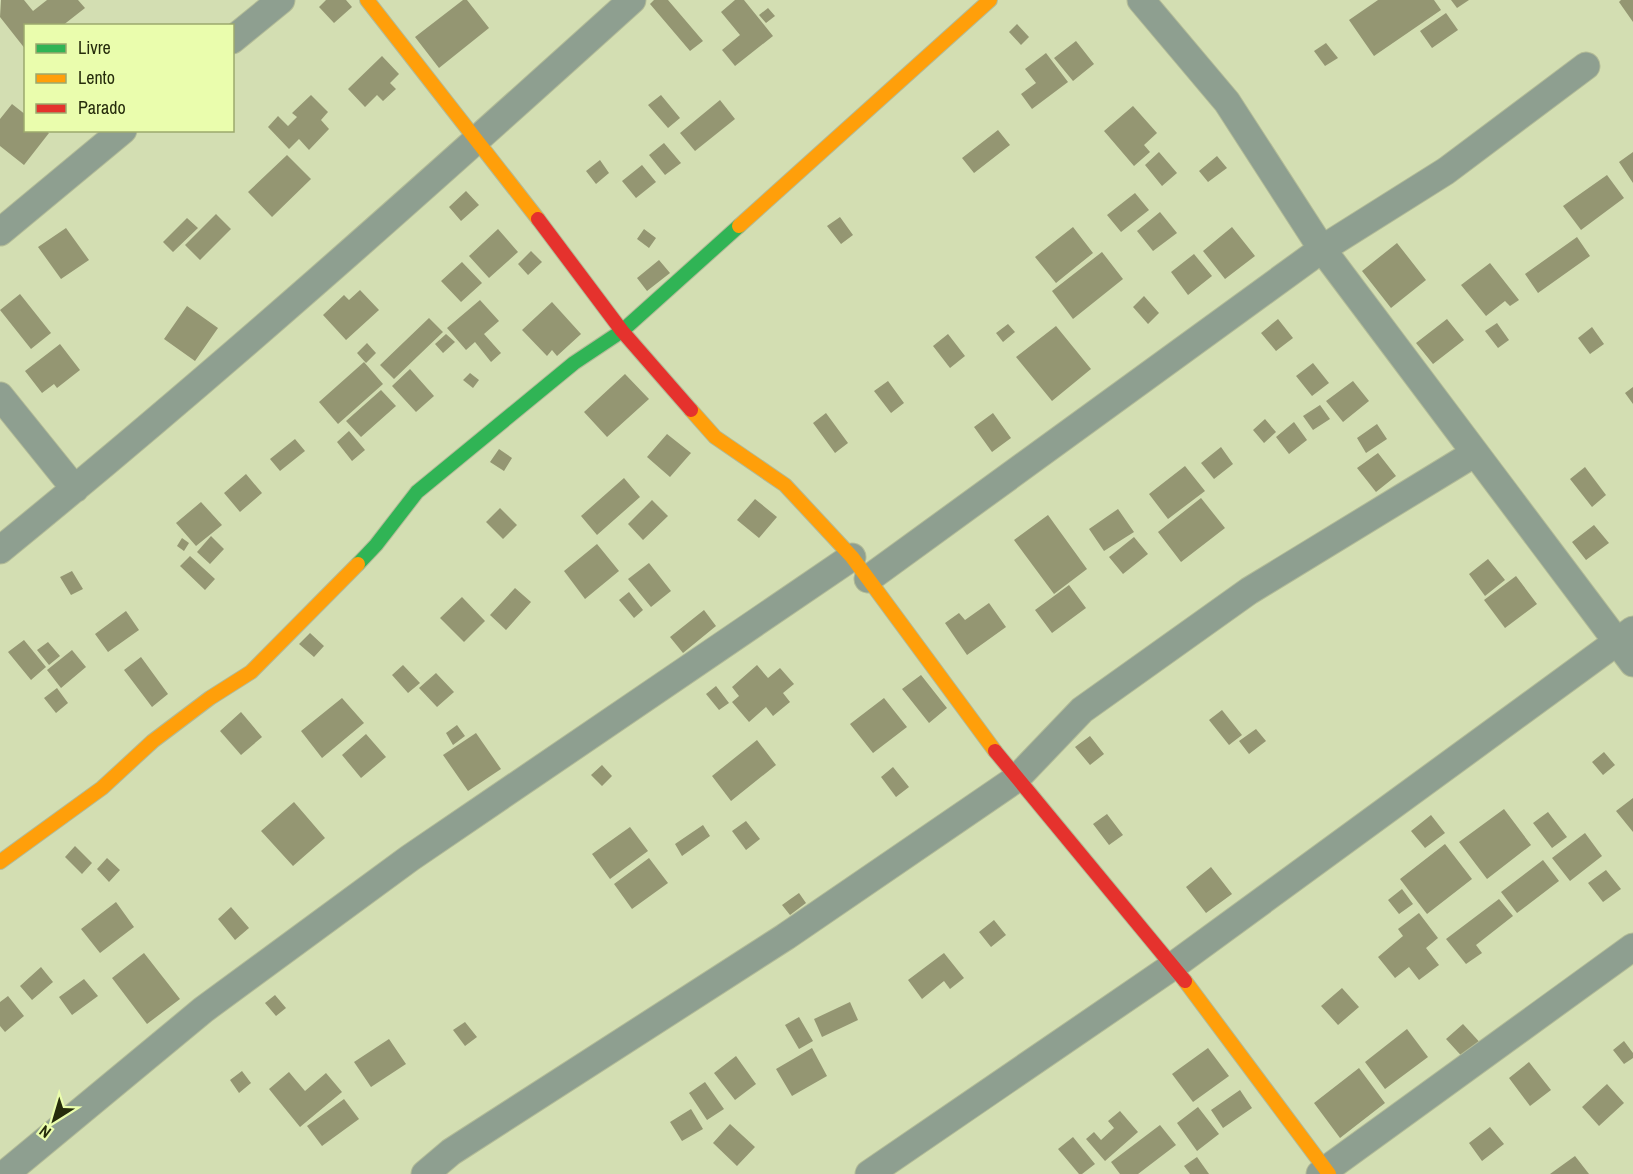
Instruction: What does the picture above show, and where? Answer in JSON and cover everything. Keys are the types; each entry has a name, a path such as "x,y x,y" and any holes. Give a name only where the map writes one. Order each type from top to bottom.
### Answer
{"street":[{"path":"234,38 281,0"},
{"path":"366,0 477,140 622,331 715,437 785,485 852,557 1016,779 1173,966 1325,1173 1633,947"},
{"path":"0,550 75,489 477,140 632,0"},
{"path":"0,862 102,788 153,741 200,705 251,672 376,545 417,492 525,406 574,363 622,331 990,0"},
{"path":"869,1174 1173,966 1628,645 1475,453 1322,249 1227,102 1141,0"},
{"path":"868,579 1322,249 1446,171 1586,66"},
{"path":"0,231 121,132"},
{"path":"0,396 75,489"},
{"path":"425,1174 451,1152 785,937 1016,779 1082,710 1249,591 1475,453"},
{"path":"4,1174 203,1010 410,858 852,557"}],"building":[{"path":"1,0 24,0 33,11 47,0 78,0 85,8 65,24 24,24 24,47 0,17"},
{"path":"326,0 346,0 352,7 334,23 319,7"},
{"path":"463,0 467,0 489,28 439,68 415,37"},
{"path":"654,0 668,0 703,41 690,51 650,4"},
{"path":"735,0 744,0 773,36 735,66 722,50 740,35 721,12"},
{"path":"1378,0 1434,0 1441,10 1374,56 1349,20"},
{"path":"1451,0 1469,0 1457,8"},
{"path":"1633,0 1633,22 1619,2"},
{"path":"768,8 775,16 766,23 759,15"},
{"path":"1446,13 1458,30 1432,48 1420,31"},
{"path":"1017,24 1029,37 1021,45 1009,32"},
{"path":"1076,41 1094,64 1073,81 1054,58"},
{"path":"1326,43 1338,58 1325,66 1314,51"},
{"path":"1046,53 1068,82 1032,109 1021,94 1036,83 1025,69"},
{"path":"382,56 399,74 390,83 396,89 383,101 377,95 365,107 348,89"},
{"path":"311,95 328,112 321,120 329,129 309,150 299,139 289,149 268,127 278,116 288,126 297,117 292,113"},
{"path":"661,95 680,118 668,128 648,105"},
{"path":"720,100 735,119 695,151 680,133"},
{"path":"12,104 24,113 24,132 49,133 24,165 0,146 0,119"},
{"path":"1133,106 1157,133 1144,145 1150,152 1134,166 1104,131"},
{"path":"998,130 1010,145 974,173 962,158"},
{"path":"664,143 681,163 665,175 649,155"},
{"path":"1159,152 1177,173 1162,186 1145,165"},
{"path":"1633,152 1633,183 1619,162"},
{"path":"287,155 311,179 272,217 248,192"},
{"path":"1217,156 1227,168 1208,182 1199,171"},
{"path":"600,160 609,173 596,184 586,171"},
{"path":"642,165 656,182 636,198 622,181"},
{"path":"1607,175 1624,198 1581,230 1563,206"},
{"path":"466,191 479,205 461,221 449,207"},
{"path":"1135,193 1149,210 1121,232 1107,215"},
{"path":"1160,212 1177,233 1153,251 1137,231"},
{"path":"216,214 231,229 200,260 185,245"},
{"path":"840,217 853,235 841,244 827,226"},
{"path":"187,218 198,228 173,252 163,242"},
{"path":"1073,227 1093,253 1056,283 1035,257"},
{"path":"1232,227 1255,256 1225,279 1203,251"},
{"path":"66,228 89,260 61,279 38,247"},
{"path":"498,229 518,252 489,278 469,256"},
{"path":"644,229 656,238 649,248 637,239"},
{"path":"1577,237 1590,256 1538,293 1525,274"},
{"path":"1397,243 1426,280 1391,308 1362,271"},
{"path":"531,251 542,262 528,275 518,264"},
{"path":"1102,252 1123,279 1073,319 1052,291"},
{"path":"1194,254 1212,276 1188,295 1171,272"},
{"path":"659,260 670,273 647,291 637,278"},
{"path":"462,262 482,283 461,302 441,281"},
{"path":"1490,263 1519,300 1510,306 1505,301 1486,316 1461,285"},
{"path":"360,290 379,310 346,340 323,315 344,295 349,300"},
{"path":"20,294 51,333 31,349 0,310"},
{"path":"1144,296 1159,313 1148,324 1133,307"},
{"path":"480,300 499,321 484,334 501,353 491,362 475,342 466,350 447,328"},
{"path":"552,302 581,334 557,356 552,350 547,356 522,330"},
{"path":"187,306 218,328 195,361 164,339"},
{"path":"429,318 443,332 394,379 380,365"},
{"path":"1278,319 1293,338 1276,351 1261,333"},
{"path":"1447,319 1464,340 1433,364 1416,343"},
{"path":"1497,323 1509,340 1498,348 1485,331"},
{"path":"1008,324 1015,332 1003,342 996,333"},
{"path":"1056,326 1091,369 1052,401 1016,357"},
{"path":"1592,327 1604,344 1590,354 1578,338"},
{"path":"446,334 455,342 443,353 435,344"},
{"path":"948,334 965,356 950,368 933,346"},
{"path":"367,343 376,353 366,363 357,353"},
{"path":"60,344 80,370 57,388 54,384 42,393 25,371"},
{"path":"364,362 383,384 338,424 319,402"},
{"path":"1313,363 1329,383 1312,396 1296,376"},
{"path":"410,369 434,396 416,412 392,386"},
{"path":"470,373 479,380 473,388 463,380"},
{"path":"625,374 649,399 607,437 584,412"},
{"path":"888,381 904,403 891,413 874,391"},
{"path":"1353,381 1369,401 1343,422 1326,401"},
{"path":"1633,387 1633,404 1625,393"},
{"path":"381,390 396,406 361,437 346,421"},
{"path":"1320,405 1330,419 1313,430 1303,416"},
{"path":"826,413 848,443 835,453 813,423"},
{"path":"993,413 1011,438 992,452 974,427"},
{"path":"1265,419 1276,432 1264,443 1253,430"},
{"path":"1294,422 1307,440 1289,454 1276,437"},
{"path":"1377,424 1387,439 1366,453 1357,438"},
{"path":"349,431 365,450 352,461 337,442"},
{"path":"667,434 691,453 670,477 647,457"},
{"path":"295,439 305,451 280,471 270,459"},
{"path":"1221,447 1233,464 1214,479 1201,463"},
{"path":"499,449 512,458 504,471 490,462"},
{"path":"1378,453 1396,476 1376,492 1357,468"},
{"path":"1185,466 1205,491 1168,519 1149,494"},
{"path":"1585,467 1606,495 1592,507 1570,479"},
{"path":"246,474 262,493 240,512 224,493"},
{"path":"624,478 640,497 597,535 581,516"},
{"path":"1201,498 1225,528 1181,562 1158,532"},
{"path":"755,499 777,517 759,538 737,520"},
{"path":"652,500 668,516 643,540 628,524"},
{"path":"201,502 222,525 196,546 176,523"},
{"path":"500,508 517,525 503,539 486,522"},
{"path":"1118,509 1134,532 1104,551 1089,529"},
{"path":"1048,515 1087,569 1054,594 1014,540"},
{"path":"1594,525 1609,543 1586,560 1572,542"},
{"path":"211,536 224,549 210,564 197,552"},
{"path":"1134,537 1148,554 1123,574 1109,557"},
{"path":"182,538 189,543 184,551 177,546"},
{"path":"597,544 619,571 585,599 564,571"},
{"path":"190,556 215,579 205,590 180,566"},
{"path":"1488,559 1505,580 1485,596 1469,574"},
{"path":"649,563 671,591 651,607 628,579"},
{"path":"72,571 83,589 71,595 60,577"},
{"path":"1516,576 1537,604 1505,628 1484,600"},
{"path":"1069,585 1086,608 1052,633 1035,610"},
{"path":"515,588 531,602 506,630 490,615"},
{"path":"629,592 643,610 634,618 619,600"},
{"path":"462,597 485,621 464,642 440,618"},
{"path":"989,603 1006,627 967,655 945,623 959,613 965,620"},
{"path":"704,610 716,626 683,653 670,637"},
{"path":"126,611 139,630 108,652 95,634"},
{"path":"310,633 324,646 314,657 299,644"},
{"path":"24,640 46,667 31,680 8,652"},
{"path":"48,642 60,656 49,665 37,650"},
{"path":"72,650 86,667 61,688 47,670"},
{"path":"141,657 168,694 152,707 124,670"},
{"path":"403,665 420,683 408,693 392,675"},
{"path":"757,665 768,678 780,668 794,684 783,693 790,702 773,716 766,707 749,722 732,702 739,696 732,687"},
{"path":"436,673 454,692 437,707 419,688"},
{"path":"921,675 947,708 929,723 902,689"},
{"path":"716,686 729,703 719,710 706,694"},
{"path":"57,688 68,703 56,713 44,698"},
{"path":"342,698 364,723 322,758 301,731"},
{"path":"884,698 907,727 873,753 850,724"},
{"path":"1222,710 1242,735 1229,745 1209,720"},
{"path":"241,712 262,737 241,755 220,731"},
{"path":"457,725 465,736 453,745 446,733"},
{"path":"1256,729 1266,741 1249,754 1239,741"},
{"path":"476,733 501,769 468,791 443,755"},
{"path":"366,734 386,757 361,778 342,755"},
{"path":"1090,736 1104,754 1090,765 1075,747"},
{"path":"757,740 776,765 731,801 712,776"},
{"path":"1604,752 1615,765 1603,775 1592,762"},
{"path":"602,765 612,776 602,786 591,775"},
{"path":"893,767 909,787 896,797 881,777"},
{"path":"1633,798 1633,832 1616,811"},
{"path":"294,802 325,838 293,866 261,831"},
{"path":"1504,809 1531,845 1487,879 1459,842"},
{"path":"1548,812 1567,837 1552,848 1533,823"},
{"path":"1107,814 1123,835 1109,845 1093,824"},
{"path":"1431,815 1445,833 1425,848 1411,831"},
{"path":"746,821 760,839 746,850 732,831"},
{"path":"703,825 710,836 682,856 675,844"},
{"path":"630,827 648,851 610,879 592,854"},
{"path":"1585,833 1602,856 1570,881 1552,858"},
{"path":"1445,844 1472,879 1427,914 1400,879"},
{"path":"75,846 92,863 82,874 65,857"},
{"path":"107,858 120,870 109,882 97,869"},
{"path":"649,858 668,883 632,909 614,884"},
{"path":"1543,860 1559,881 1517,913 1501,892"},
{"path":"1211,867 1232,894 1206,913 1186,887"},
{"path":"1606,870 1621,889 1603,902 1588,883"},
{"path":"1402,889 1413,904 1399,914 1388,900"},
{"path":"799,893 806,903 790,915 782,905"},
{"path":"1499,899 1513,916 1476,945 1482,953 1466,964 1446,939"},
{"path":"116,902 134,927 100,953 81,929"},
{"path":"231,907 249,928 235,940 218,919"},
{"path":"1419,913 1438,938 1426,948 1439,965 1419,980 1409,967 1395,978 1378,957 1403,936 1398,929"},
{"path":"994,920 1006,935 991,947 979,932"},
{"path":"144,953 180,999 147,1024 112,978"},
{"path":"944,953 964,978 950,989 944,981 922,999 908,980"},
{"path":"41,967 53,982 32,1000 20,986"},
{"path":"84,979 98,996 72,1015 59,997"},
{"path":"1342,988 1359,1007 1338,1025 1321,1006"},
{"path":"275,995 286,1008 276,1016 265,1003"},
{"path":"8,996 24,1016 5,1032 0,1026 0,1002"},
{"path":"850,1002 858,1020 822,1037 814,1019"},
{"path":"799,1017 813,1041 799,1049 785,1025"},
{"path":"465,1022 477,1037 465,1046 453,1030"},
{"path":"1463,1024 1484,1047 1467,1062 1446,1039"},
{"path":"1407,1029 1428,1057 1385,1089 1365,1062"},
{"path":"389,1039 406,1064 371,1087 354,1062"},
{"path":"1624,1041 1633,1053 1633,1058 1624,1064 1613,1050"},
{"path":"812,1048 827,1076 792,1096 776,1069"},
{"path":"1208,1048 1229,1076 1193,1102 1172,1074"},
{"path":"736,1056 756,1084 735,1100 714,1073"},
{"path":"1529,1062 1551,1090 1530,1106 1509,1078"},
{"path":"1359,1068 1385,1103 1340,1138 1314,1103"},
{"path":"242,1071 251,1083 239,1093 230,1080"},
{"path":"289,1072 305,1091 326,1073 342,1092 300,1127 269,1089"},
{"path":"705,1082 724,1109 707,1120 689,1093"},
{"path":"1607,1084 1624,1103 1599,1126 1582,1107"},
{"path":"1240,1090 1252,1108 1223,1128 1211,1110"},
{"path":"344,1099 359,1119 322,1146 307,1126"},
{"path":"1198,1107 1219,1134 1197,1151 1177,1123"},
{"path":"691,1109 703,1129 682,1141 670,1122"},
{"path":"1120,1111 1138,1132 1105,1161 1086,1139 1094,1132 1101,1140 1114,1128 1108,1121"},
{"path":"730,1124 755,1147 737,1166 713,1143"},
{"path":"1160,1125 1176,1145 1138,1174 1120,1174 1111,1162"},
{"path":"1490,1127 1504,1144 1482,1161 1469,1143"},
{"path":"1073,1137 1095,1164 1082,1174 1079,1174 1058,1149"},
{"path":"1575,1156 1589,1174 1550,1174"},
{"path":"1197,1157 1209,1174 1190,1174 1184,1166"}],"traffic: fast":[{"path":"358,564 376,545 417,492 574,363 622,331 739,226"}],"traffic: slow":[{"path":"367,0 538,219"},
{"path":"739,226 990,0"},
{"path":"691,410 715,437 785,485 852,557 995,751"},
{"path":"0,862 102,788 153,741 210,698 251,672 358,564"},
{"path":"1185,981 1329,1174"}],"traffic: jam":[{"path":"538,219 622,331 691,410"},
{"path":"995,751 1185,981"}]}
